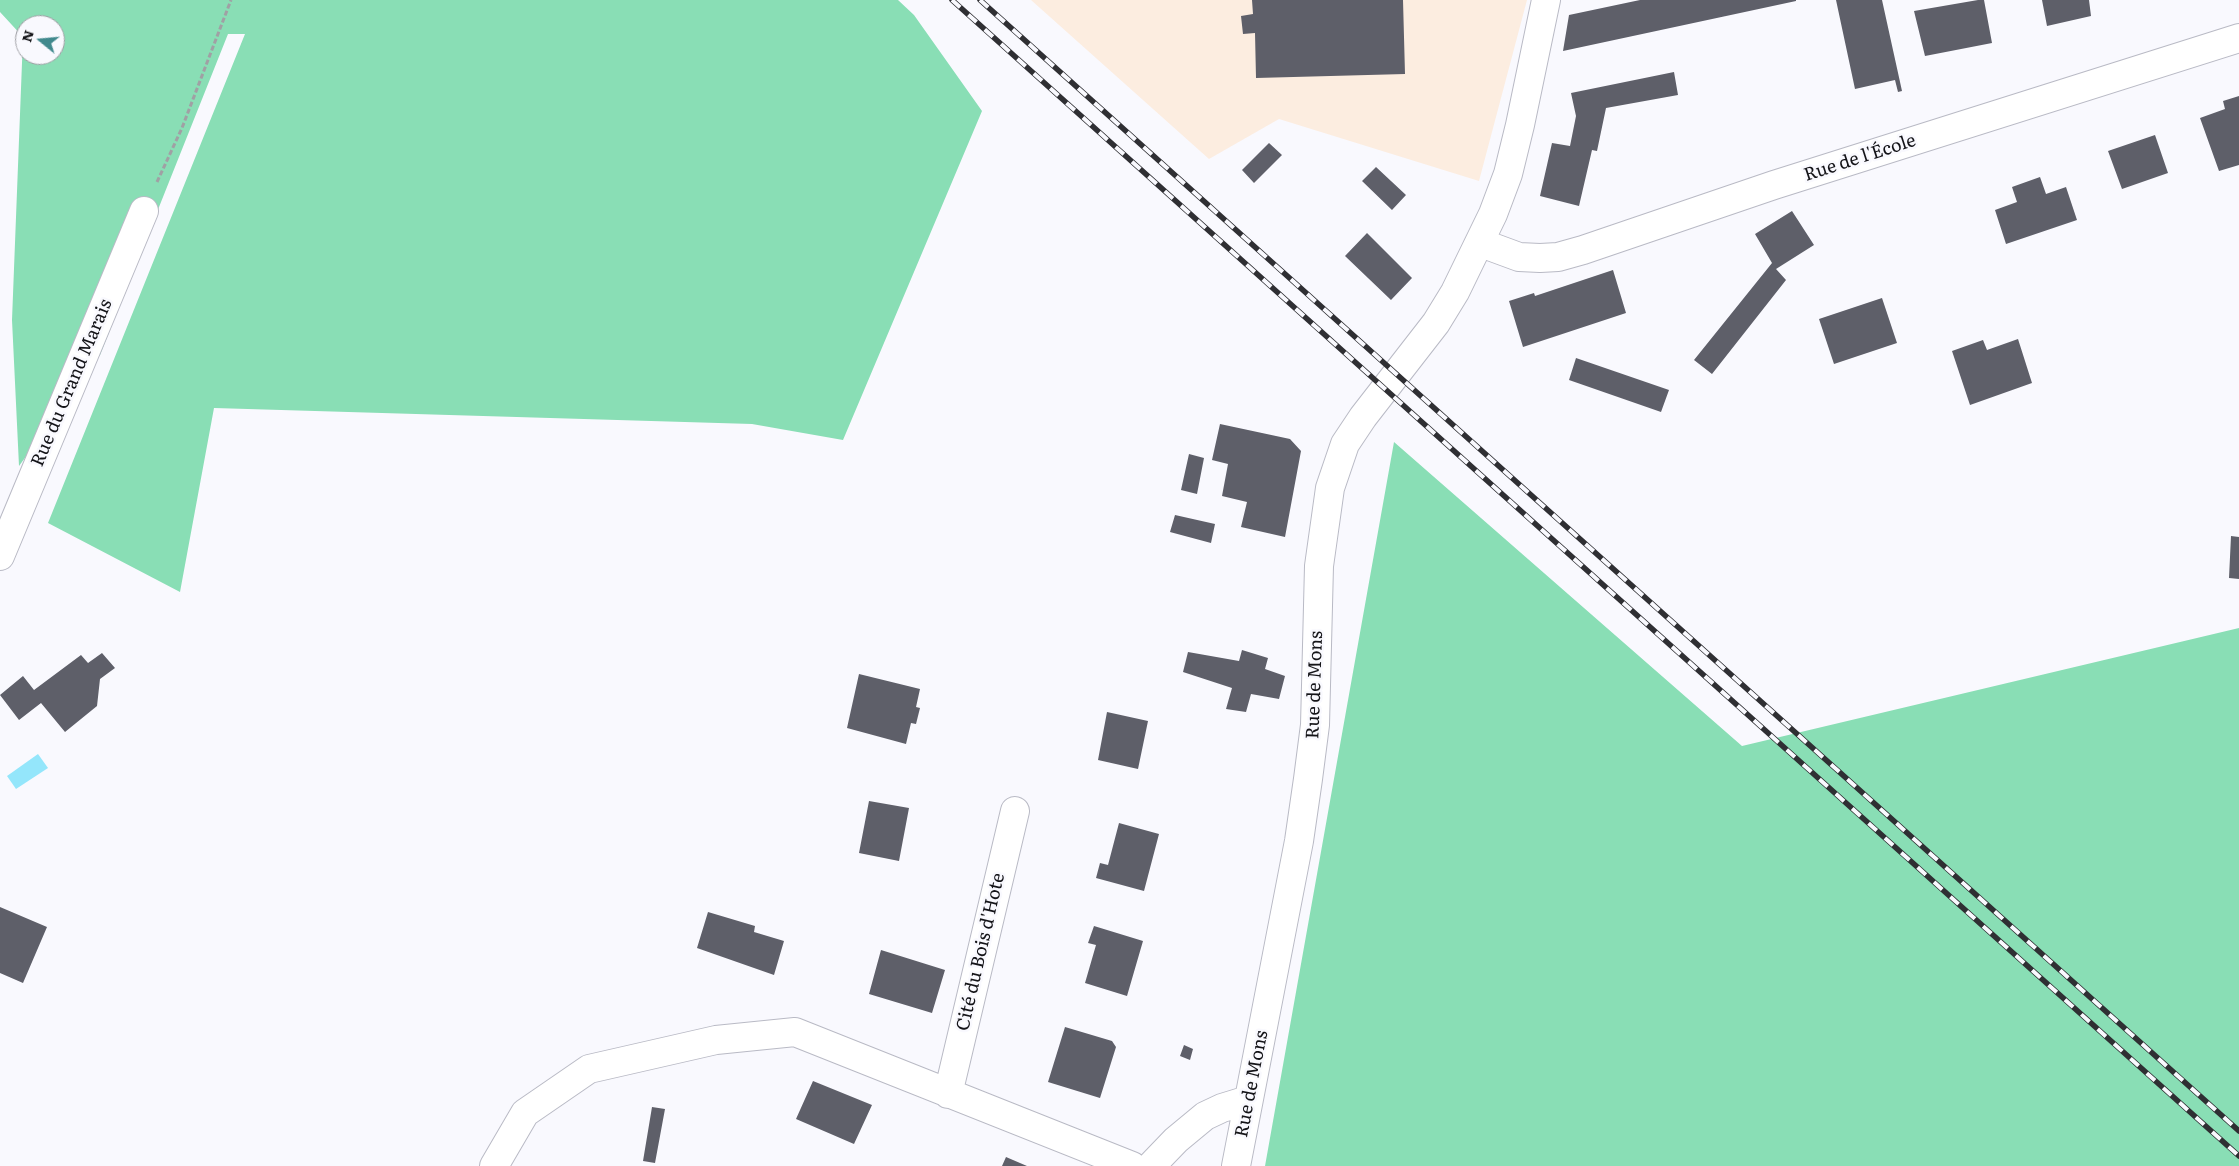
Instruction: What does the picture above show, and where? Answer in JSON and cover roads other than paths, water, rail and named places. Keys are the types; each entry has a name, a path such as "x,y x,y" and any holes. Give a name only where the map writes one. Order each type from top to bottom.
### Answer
{"street":[{"name":"Rue de Mons","path":"1236,1166 1297,850 1308,779 1315,725 1319,566 1330,488 1337,464 1352,432 1436,323 1481,243 1494,214 1508,174 1546,0"},
{"name":"Rue de l'École","path":"1481,243 1519,256 1558,257 2239,38"},
{"name":"Rue du Grand Marais","path":"0,556 144,211"},
{"name":"Cité du Bois d'Hote","path":"948,1094 1015,811"},
{"path":"494,1166 525,1112 589,1069 716,1040 795,1032 1132,1166"},
{"path":"1152,1166 1176,1140 1205,1116 1222,1108 1248,1100"}],"water":[{"path":"38,754 48,768 16,789 7,776"}],"railway":[{"path":"952,0 2239,1156"},
{"path":"980,0 2239,1131"}]}
